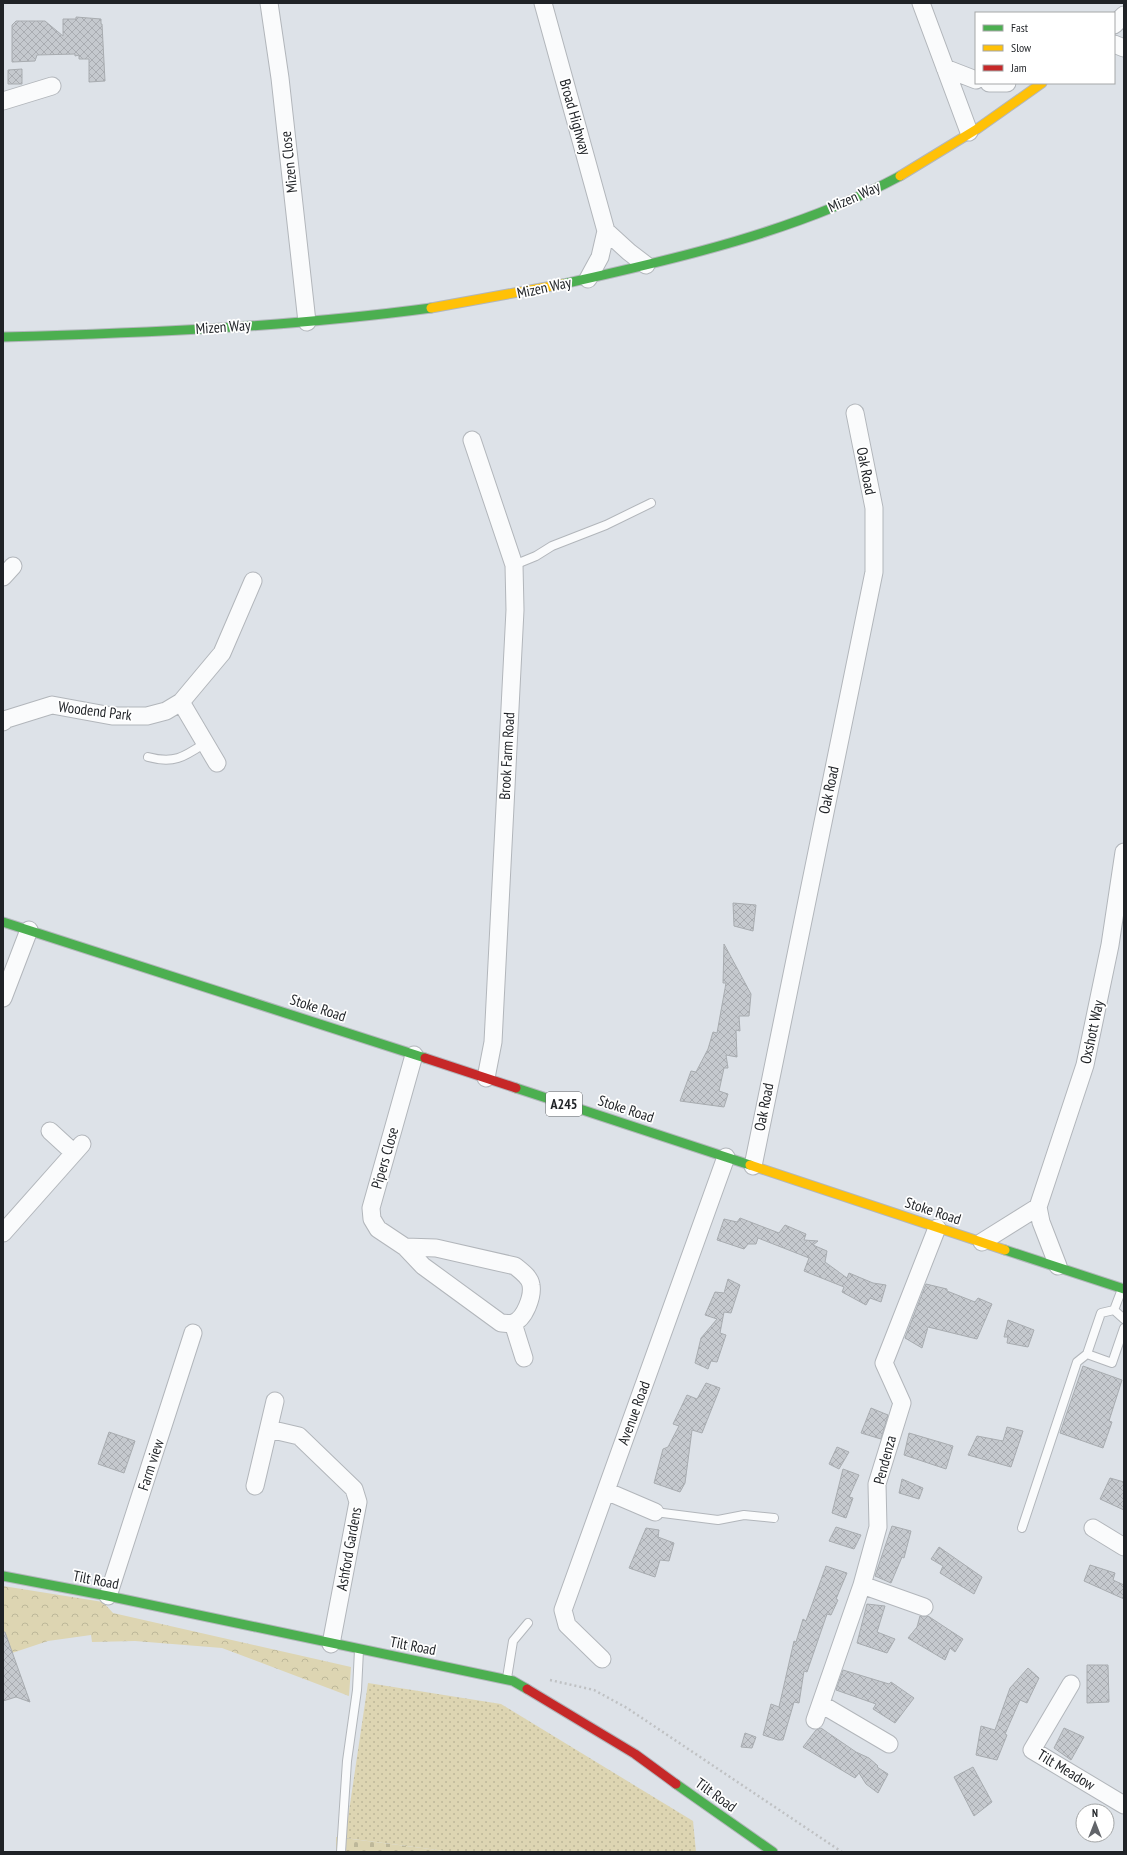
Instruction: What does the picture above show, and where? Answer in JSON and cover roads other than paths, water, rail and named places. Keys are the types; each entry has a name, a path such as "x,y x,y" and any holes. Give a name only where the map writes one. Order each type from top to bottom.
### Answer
{"street":[{"name":"Mizen Close","path":"269,3 280,78 307,322"},
{"name":"Broad Highway","path":"543,3 606,231 600,257 588,279"},
{"path":"921,3 969,132"},
{"path":"1115,24 1124,15"},
{"path":"945,68 975,80"},
{"name":"Mizen Way","path":"3,337 122,333 307,322 436,308 588,279 646,265 717,246 830,209 860,196 919,165 1041,84"},
{"path":"3,101 52,86"},
{"path":"606,231 646,265"},
{"name":"Oak Road","path":"753,1166 874,572 874,508 855,413"},
{"name":"Brook Farm Road","path":"472,440 514,565 515,610 493,1042 486,1078"},
{"name":"Woodend Park","path":"4,716 52,705 112,716 147,716 166,711 181,702 222,653 253,580"},
{"path":"181,702 217,764"},
{"name":"Oxshott Way","path":"1058,1266 1040,1222 1038,1207 1085,1065 1110,945 1124,852"},
{"name":"Stoke Road","path":"3,922 486,1078 937,1228 1058,1266 1123,1289"},
{"path":"3,998 7,978 29,930"},
{"name":"Pipers Close","path":"414,1055 371,1208 372,1219 378,1229 405,1247 423,1266 501,1323 513,1323"},
{"path":"3,1233 78,1148 50,1131"},
{"name":"Avenue Road","path":"602,1658 567,1625 563,1610 726,1157"},
{"path":"982,1242 1038,1207"},
{"name":"Pendenza","path":"889,1744 818,1712 862,1585 878,1526 877,1484 902,1403 884,1363 937,1228"},
{"path":"405,1247 436,1248 515,1266 526,1275 531,1284 530,1294 522,1316 513,1323 524,1358"},
{"name":"Farm view","path":"108,1596 193,1333"},
{"path":"255,1486 275,1401"},
{"name":"Ashford Gardens","path":"269,1429 299,1436 354,1488 358,1502 331,1644"},
{"path":"606,1491 655,1512"},
{"path":"1093,1528 1124,1547"},
{"name":"Tilt Road","path":"3,1576 108,1596 513,1681 585,1722 635,1754 773,1852"},
{"path":"862,1585 924,1607"},
{"name":"Tilt Meadow","path":"1071,1684 1032,1750 1124,1805"}],"lane":[{"path":"514,565 536,556 552,546 606,525 651,502"},
{"path":"148,757 168,761 184,756 205,743"},
{"path":"1114,1310 1123,1289"},
{"path":"1114,1310 1124,1319"},
{"path":"1022,1528 1077,1362 1087,1354 1100,1313 1114,1310"},
{"path":"1087,1354 1112,1363 1124,1328"},
{"path":"655,1512 718,1520 744,1515 774,1518"},
{"path":"506,1679 513,1641 528,1623"},
{"path":"341,1852 347,1761 357,1690 359,1649"}]}
